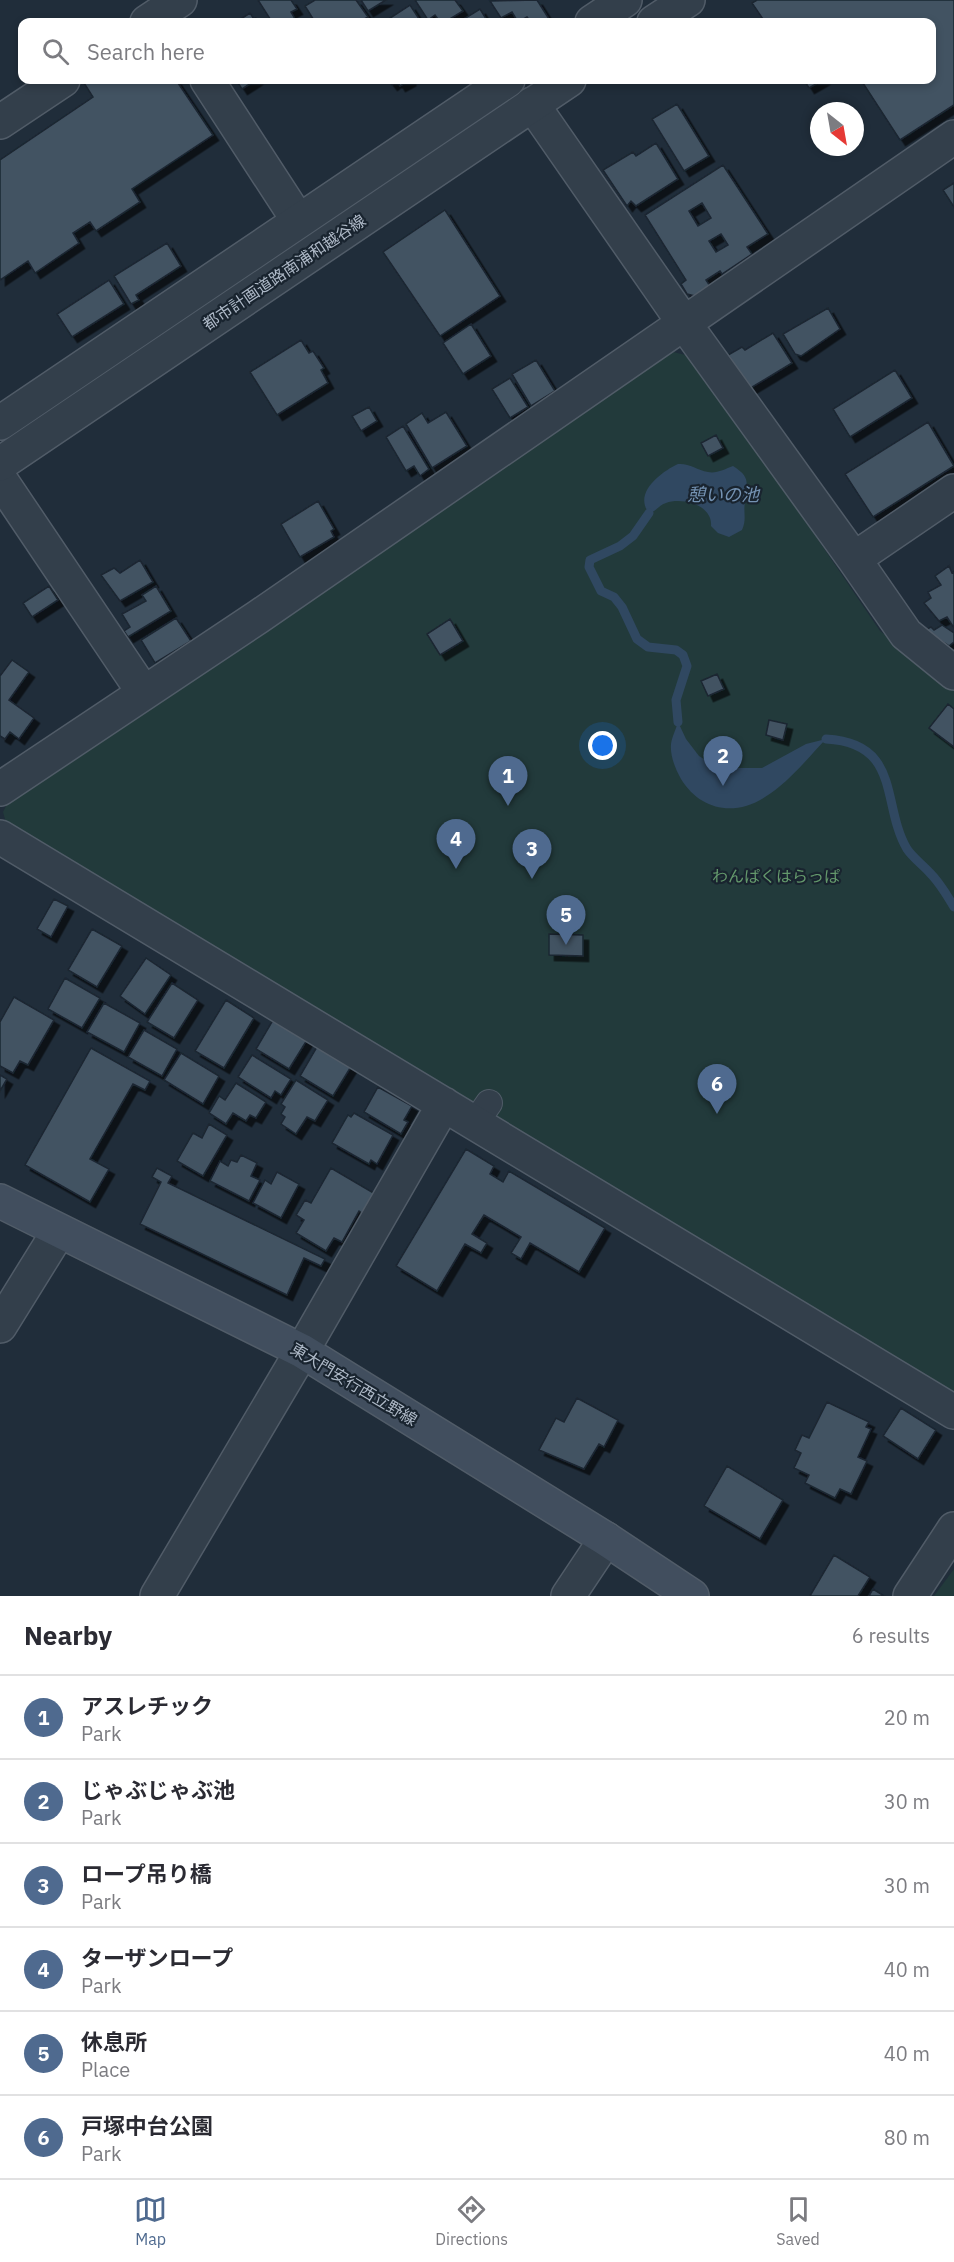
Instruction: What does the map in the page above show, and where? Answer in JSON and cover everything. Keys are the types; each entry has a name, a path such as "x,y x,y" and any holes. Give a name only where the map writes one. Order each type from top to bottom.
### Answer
{"main road":[{"name":"東大門安行西立野線","path":"0,1201 302,1351 606,1539 692,1596"}],"street":[{"path":"598,18 625,0"},
{"path":"660,18 688,0"},
{"path":"0,122 57,84"},
{"path":"210,84 298,220"},
{"path":"0,423 502,84"},
{"name":"都市計画道路南浦和越谷線","path":"0,464 562,84"},
{"path":"532,104 684,323 906,634 954,673"},
{"path":"0,789 258,616 954,137"},
{"path":"0,479 144,693"},
{"path":"854,559 954,491"},
{"path":"0,837 444,1104 482,1113 954,1412"},
{"path":"157,1596 444,1104"},
{"path":"0,1326 59,1231"},
{"path":"910,1596 954,1529"},
{"path":"568,1596 606,1539"}],"green space":[{"name":"わんぱくはらっぱ","path":"669,351 694,357 880,631 954,687 954,1401 7,826 3,812 10,798"},
{"path":"954,1569 954,1596 934,1596"}],"water":[{"name":"憩いの池","path":"678,464 711,472 733,466 743,474 747,485 742,530 729,537 718,533 711,526 707,513 702,508 688,502 673,501 649,513 644,498 651,484 664,472"},
{"path":"678,722 686,739 699,756 728,768 762,768 806,744 826,739 789,778 765,797 741,807 718,807 698,798 677,771 672,757 671,744"}],"building":[{"path":"258,0 291,0 297,9 291,12 294,18 269,18"},
{"path":"315,0 356,0 368,17 312,18 305,6"},
{"path":"361,0 386,0 368,11"},
{"path":"415,0 455,0 463,11 452,18 437,18 435,15 427,18"},
{"path":"537,0 548,18 516,18 512,12 501,18 490,1"},
{"path":"757,0 954,0 954,105 900,140 864,84 936,84 936,18 762,18 752,3"},
{"path":"410,5 418,18 390,18"},
{"path":"480,9 486,18 465,18"},
{"path":"250,13 253,18 242,18"},
{"path":"85,84 179,84 213,135 132,189 140,202 96,231 90,222 73,233 79,243 35,273 28,261 0,280 0,160 93,97"},
{"path":"239,84 250,84 242,89"},
{"path":"677,104 709,156 684,171 652,119"},
{"path":"656,143 678,179 636,206 631,201 627,206 603,170 633,152 636,156"},
{"path":"723,165 768,234 747,247 752,254 722,274 720,271 706,280 712,289 699,297 687,294 681,284 686,280 645,215","holes":["702,203 711,218 698,226 689,211","721,234 728,245 716,252 709,241"]},
{"path":"954,183 954,207 943,190"},
{"path":"445,210 500,296 440,336 383,252"},
{"path":"167,243 181,266 136,295 139,300 131,304 114,276"},
{"path":"109,280 124,304 72,337 57,314"},
{"path":"828,308 840,329 801,356 795,354 783,334"},
{"path":"471,324 491,356 463,374 443,343"},
{"path":"773,333 792,363 749,389 728,355 742,347 745,350"},
{"path":"301,340 309,353 313,351 324,368 321,370 328,383 277,415 250,372"},
{"path":"536,360 555,391 531,406 512,374"},
{"path":"895,370 912,398 850,437 833,409"},
{"path":"510,378 528,407 510,418 492,389"},
{"path":"369,407 377,421 361,431 352,416"},
{"path":"446,412 467,446 432,468 406,424 422,413 428,423"},
{"path":"928,422 954,466 873,517 845,474"},
{"path":"403,426 429,469 420,476 414,466 406,471 386,437"},
{"path":"716,435 723,448 708,456 701,443"},
{"path":"318,501 334,529 331,531 334,537 300,557 281,524"},
{"path":"140,560 153,582 120,601 101,575 114,568 120,573"},
{"path":"949,566 952,573 954,572 954,628 947,617 939,621 924,603 931,598 928,592 941,585 935,576"},
{"path":"49,586 58,600 32,617 23,603"},
{"path":"156,586 171,611 128,637 124,631 130,627 122,614 146,601 142,595"},
{"path":"176,618 191,641 155,663 141,640"},
{"path":"450,619 463,641 440,655 427,634"},
{"path":"942,625 954,633 954,642 949,646 930,634 927,629 931,627 934,630"},
{"path":"12,660 29,672 9,700 34,718 19,739 10,732 5,739 0,736 0,676"},
{"path":"717,674 724,689 708,696 701,681"},
{"path":"948,704 954,709 954,747 929,728"},
{"path":"769,720 787,724 783,740 766,735"},
{"path":"54,899 68,906 51,937 37,929"},
{"path":"92,929 122,946 97,987 68,970"},
{"path":"549,934 583,935 583,956 549,955"},
{"path":"146,958 171,975 145,1014 120,996"},
{"path":"65,978 100,998 82,1028 48,1009"},
{"path":"172,983 198,1000 174,1038 147,1022"},
{"path":"14,997 54,1020 28,1065 20,1061 13,1073 0,1066 0,1022"},
{"path":"226,1000 254,1018 224,1068 195,1051"},
{"path":"104,1003 140,1023 124,1052 87,1032"},
{"path":"273,1020 307,1040 289,1069 256,1049"},
{"path":"144,1030 177,1049 162,1076 128,1057"},
{"path":"318,1045 352,1065 333,1096 300,1076"},
{"path":"91,1048 150,1081 145,1090 133,1084 90,1159 109,1169 90,1202 25,1165"},
{"path":"181,1053 219,1076 203,1104 164,1080"},
{"path":"252,1055 291,1079 281,1095 275,1091 271,1098 238,1077"},
{"path":"0,1075 7,1079 0,1091"},
{"path":"296,1080 328,1100 315,1121 307,1117 296,1134 281,1124 285,1117 281,1114 285,1107 281,1104"},
{"path":"236,1083 266,1102 256,1118 250,1115 246,1121 233,1113 226,1124 209,1113 219,1096 225,1100"},
{"path":"378,1087 412,1106 404,1120 408,1122 401,1134 364,1112"},
{"path":"354,1113 393,1135 377,1164 371,1160 369,1164 332,1143 348,1115 351,1117"},
{"path":"209,1124 227,1135 203,1176 177,1161 193,1133 202,1138"},
{"path":"466,1149 494,1166 490,1174 503,1182 509,1171 605,1228 579,1272 530,1243 521,1259 511,1253 521,1237 484,1215 472,1234 487,1243 481,1253 465,1244 437,1291 396,1266"},
{"path":"241,1155 257,1163 251,1176 260,1180 249,1201 210,1181 220,1161 228,1166 231,1160 237,1162"},
{"path":"157,1168 172,1176 168,1183 325,1259 321,1266 304,1258 287,1295 140,1224 161,1182 152,1177"},
{"path":"331,1168 377,1195 365,1215 359,1211 342,1242 334,1238 326,1251 296,1233 304,1220 296,1215 305,1200 311,1203"},
{"path":"277,1172 299,1184 281,1218 253,1203 265,1180 271,1184"},
{"path":"577,1398 618,1420 604,1447 599,1444 584,1469 539,1450 556,1418 564,1422"},
{"path":"827,1402 869,1422 866,1427 871,1429 858,1457 867,1461 851,1494 840,1489 835,1498 805,1483 809,1475 794,1468 801,1453 795,1450 802,1435 809,1438"},
{"path":"901,1408 936,1430 918,1459 883,1436"},
{"path":"727,1466 783,1500 760,1539 704,1506"},
{"path":"834,1555 870,1577 858,1596 810,1596"},
{"path":"873,1589 884,1596 869,1596"}],"waterway":[{"path":"649,513 633,536 620,546 590,560 589,567 601,591 614,597 622,607 637,639 648,647 676,650 683,655 687,666 676,700 678,722"},
{"path":"826,739 850,743 867,752 878,764 885,779 899,832 907,849 937,881 954,907"}],"place":[{"name":"じゃぶじゃぶ池","path":"723,786"},
{"name":"アスレチック","path":"508,806"},
{"name":"ターザンロープ","path":"456,869"},
{"name":"ロープ吊り橋","path":"532,879"},
{"name":"休息所","path":"566,945"},
{"name":"戸塚中台公園","path":"717,1114"}]}
